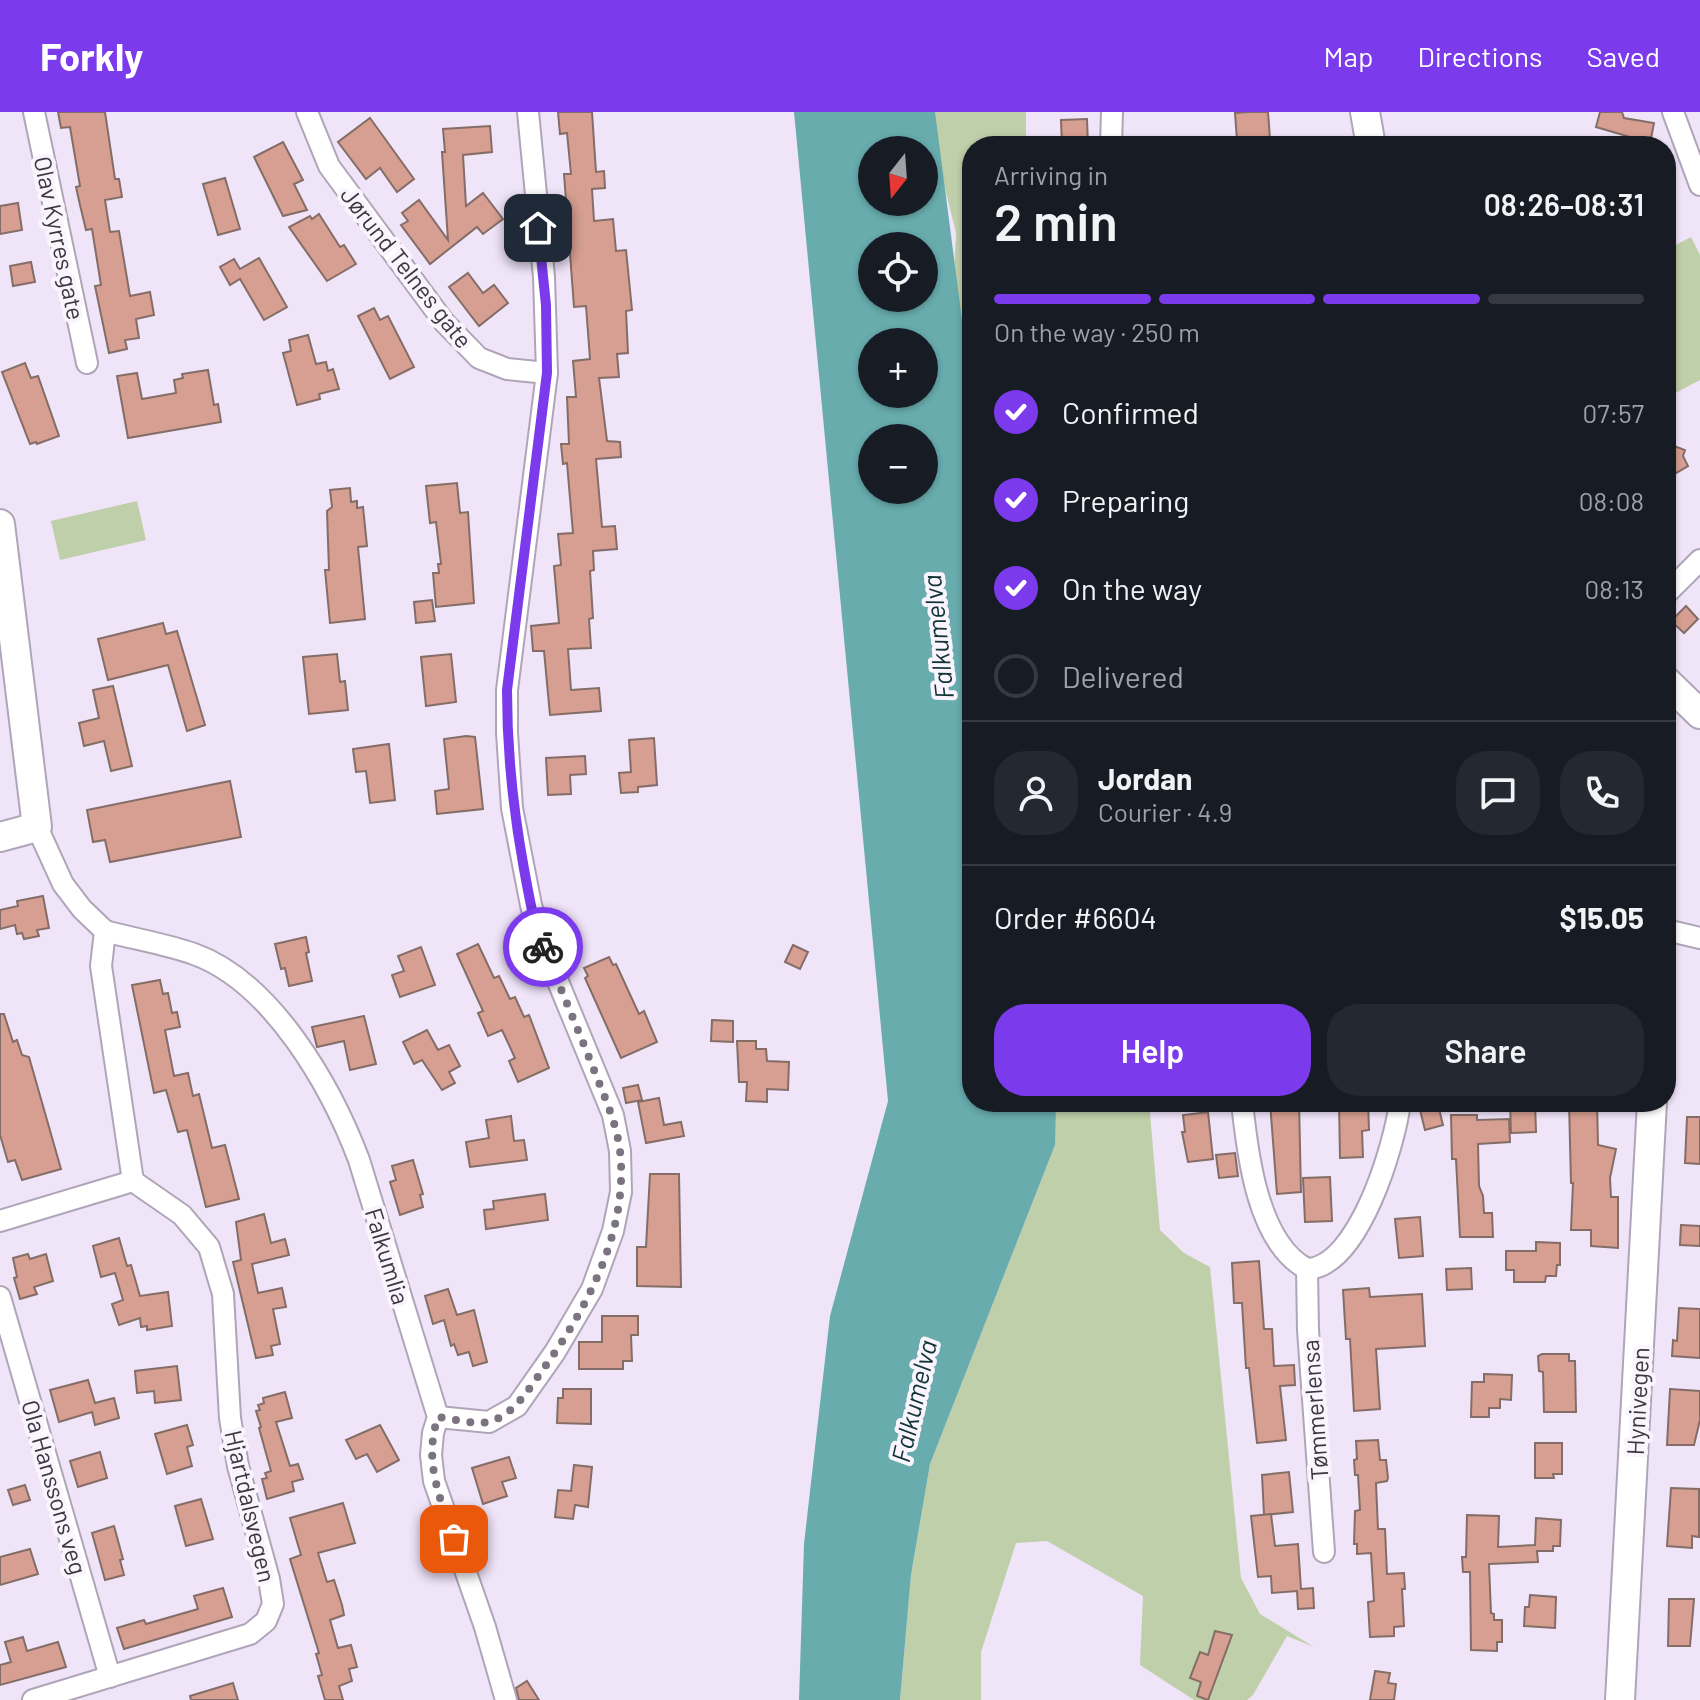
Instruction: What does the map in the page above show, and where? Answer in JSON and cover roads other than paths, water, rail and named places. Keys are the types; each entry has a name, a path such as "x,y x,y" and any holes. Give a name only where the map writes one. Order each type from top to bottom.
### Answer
{"main road":[{"path":"1365,112 1369,136"},
{"path":"0,524 5,598 37,827 0,837"},
{"path":"1676,691 1700,714"},
{"name":"Hynivegen","path":"1620,1700 1651,1112"}],"street":[{"name":"Olav Kyrres gate","path":"34,112 87,363"},
{"name":"Jørund Telnes gate","path":"307,112 336,175 444,322 479,358 507,369 547,373"},
{"path":"438,1417 489,1422 517,1406 555,1352 592,1289 613,1231 621,1192 620,1151 613,1115 540,938 512,808 507,690 547,373 544,277 528,112"},
{"path":"1111,136 1112,112"},
{"path":"1673,112 1700,185"},
{"path":"1676,584 1700,560"},
{"path":"0,1221 133,1181 101,966 105,931 82,909 63,884 37,827"},
{"name":"Falkumlia","path":"105,931 196,955 234,977 263,1001 328,1088 349,1133 438,1417 431,1455 434,1481 485,1627 506,1700"},
{"path":"1676,932 1700,938"},
{"path":"1243,1112 1256,1194 1285,1249 1297,1264 1307,1269 1328,1262 1355,1229 1391,1148 1398,1112"},
{"name":"Hjartdalsvegen","path":"33,1700 250,1634 266,1621 273,1604 238,1466 230,1418 223,1294 209,1247 182,1215 133,1181"},
{"name":"Tømmerlensa","path":"1307,1269 1308,1330 1324,1552"},
{"name":"Ola Hanssons veg","path":"0,1297 110,1677"}],"water":[{"name":"Falkumelva","path":"794,112 935,112 962,320 962,1112 1056,1112 1055,1145 930,1464 911,1575 900,1700 799,1700 804,1544 830,1316 888,1101"}]}
